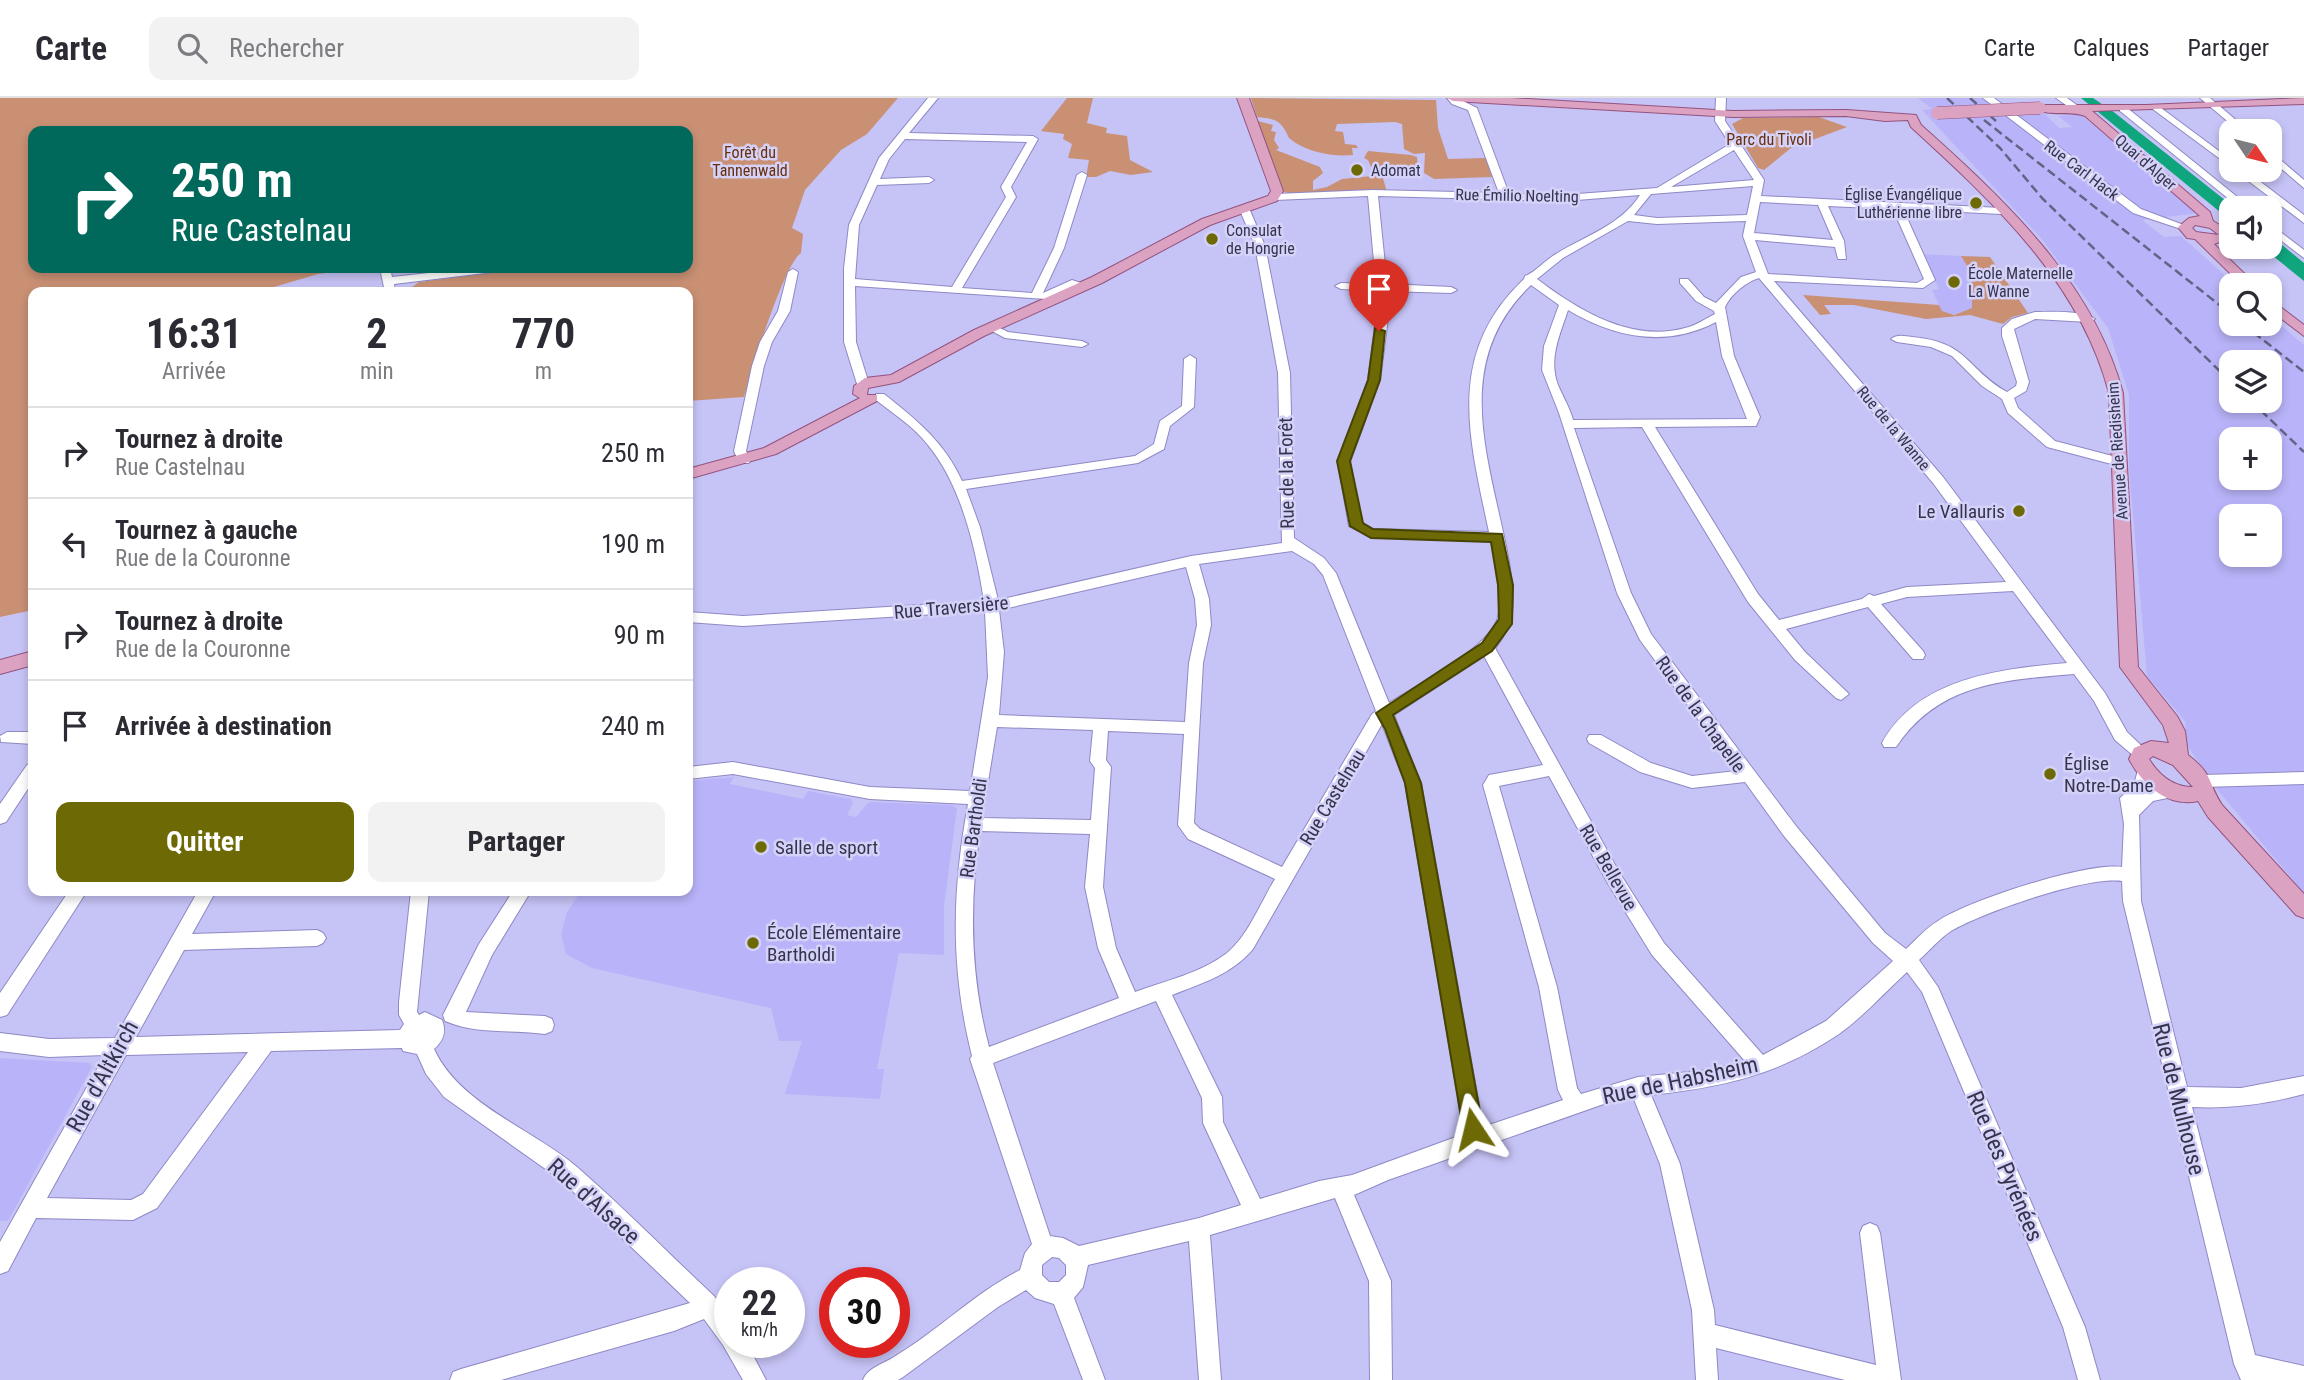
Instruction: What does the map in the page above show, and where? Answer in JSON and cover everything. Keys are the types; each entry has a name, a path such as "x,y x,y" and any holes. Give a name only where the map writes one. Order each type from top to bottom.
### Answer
{"main road":[{"path":"693,473 744,460 780,446 877,389 991,330 1228,212 1275,197 1277,191 1243,98"},
{"path":"1452,98 1610,103 1739,115 1847,113 1904,121 1937,113 2040,108 2118,109 2159,103 2172,107 2209,102 2304,101"},
{"name":"Quai d'Alger","path":"2076,108 2090,114 2157,170 2206,215 2207,223 2225,232 2226,238 2217,241"},
{"name":"Avenue de Riedisheim","path":"1904,121 1928,139 2047,259 2089,318 2112,373 2129,667 2138,683 2167,717 2174,731 2178,758"},
{"path":"2207,223 2193,221 2184,227 2219,257"},
{"path":"2200,238 2217,241 2219,250"},
{"path":"2221,259 2236,273"},
{"path":"2282,313 2304,332"},
{"path":"0,667 28,659"},
{"path":"2149,755 2174,731"},
{"path":"2149,755 2178,758 2203,787 2234,832"},
{"path":"2149,755 2176,793 2234,832 2255,851 2304,909"},
{"path":"2176,793 2194,796 2203,787"}],"street":[{"path":"877,389 859,368 850,341 849,282 854,225 884,158 933,98"},
{"path":"1452,98 1455,102 1472,108 1479,139 1495,165 1505,196"},
{"path":"1721,98 1720,121 1758,180"},
{"name":"Rue Carl Hack","path":"1988,98 2137,211 2184,227"},
{"path":"2061,98 2076,108"},
{"path":"2209,102 2230,119"},
{"path":"2159,103 2219,154"},
{"path":"2118,109 2230,196"},
{"path":"1727,129 1729,122 1739,115"},
{"path":"902,136 1033,139 1006,187 1011,197 956,291"},
{"path":"1661,190 1737,144"},
{"path":"2284,166 2304,168"},
{"path":"2284,166 2304,185"},
{"path":"1036,295 1059,248 1082,176"},
{"path":"872,182 929,180"},
{"name":"Rue Émilio Noelting","path":"1275,197 1373,193 1564,198 1758,180"},
{"name":"Rue de la Wanne","path":"1758,180 1748,236 1763,276 1938,480 2078,668 2116,723 2121,736 2149,755"},
{"path":"2255,182 2304,220"},
{"path":"1648,191 1629,218 1657,221 1751,218"},
{"path":"1373,193 1382,286 1374,380 1344,461 1356,526 1371,533 1497,537"},
{"path":"1756,199 2001,211"},
{"path":"1822,203 1842,257"},
{"path":"1568,424 1752,423 1754,417 1728,356 1719,313 1723,299 1745,279 1763,276 1919,286 1930,280 1896,205"},
{"name":"Rue de la Forêt","path":"1244,208 1260,246 1284,373 1286,534 1292,546 1319,561 1329,573 1413,783 1475,1139"},
{"name":"Rue Castelnau","path":"981,1059 1210,972 1234,958 1247,943 1364,745 1373,724 1383,713 1487,647 1507,620 1506,585 1474,418 1473,387 1477,360 1508,298 1529,278 1563,253 1613,230 1629,218"},
{"path":"1748,236 1839,244"},
{"path":"2282,238 2304,255"},
{"path":"744,460 740,451 758,366 766,342 784,311 793,272"},
{"path":"389,287 472,273"},
{"path":"1529,278 1564,306 1614,327 1650,335 1687,332 1719,313"},
{"path":"1684,281 1700,299 1719,313"},
{"path":"849,282 1046,296 1072,283 1082,285"},
{"path":"1342,286 1451,290"},
{"name":"Rue de la Chapelle","path":"1564,306 1548,370 1624,593 1645,636 1746,776 1879,938 1906,961"},
{"path":"2007,397 2022,388 2023,382 2008,336 2008,328 2013,322 2039,316 2089,318"},
{"path":"991,330 1005,335 1082,344"},
{"path":"1897,340 1920,341 1948,349 1989,387 2007,397 2012,410 2050,444 2119,462"},
{"path":"958,486 1138,459 1152,454 1160,446 1164,424 1188,407 1190,359"},
{"name":"Rue Bartholdi","path":"877,389 897,413 909,418 939,451 958,486 970,518 991,606 996,675 971,824 964,894 964,953 969,1002 981,1059 1044,1249"},
{"path":"1647,425 1753,598 1800,656 1841,694"},
{"name":"Rue Traversière","path":"693,617 743,621 991,606 1191,561 1292,546"},
{"path":"1191,561 1201,597 1204,644 1196,663 1186,825 1194,834 1285,876"},
{"path":"1777,626 1869,599 1907,592 2015,586"},
{"path":"1869,599 1918,655"},
{"name":"Rue Bellevue","path":"1487,647 1553,769 1658,949 1761,1066"},
{"path":"1890,743 1899,726 1918,710 1939,698 1987,679 2078,668"},
{"path":"990,720 1191,728"},
{"path":"1101,724 1098,761 1103,767 1094,887 1107,948 1130,1002"},
{"path":"7,738 28,738"},
{"path":"1595,739 1646,768 1692,782 1746,776"},
{"name":"Rue de Mulhouse","path":"2149,755 2141,788 2129,798 2133,816 2133,855 2128,875 2136,926 2249,1372"},
{"path":"693,772 733,768 870,793 976,799"},
{"path":"1553,769 1495,780 1491,785 1548,987 1568,1090 1576,1104"},
{"path":"0,817 28,776"},
{"path":"2203,787 2304,778"},
{"path":"2133,816 2139,804 2148,796 2176,793"},
{"path":"971,824 1098,827"},
{"name":"Rue de Habsheim","path":"1075,1258 1199,1228 1377,1178 1385,1171 1576,1104 1638,1087 1721,1077 1761,1066 1833,1027 1944,926 1988,906 2086,875 2108,872 2128,875"},
{"path":"0,1009 75,896"},
{"name":"Rue d'Altkirch","path":"0,1263 204,896"},
{"name":"Rue d'Alsace","path":"419,896 408,1015 420,1034 438,1076 451,1091 568,1173 706,1304 714,1315"},
{"path":"0,1042 49,1048 266,1043 420,1034 452,1015 459,1006 485,950 519,896"},
{"path":"177,942 317,938"},
{"name":"Rue des Pyrénées","path":"1906,961 1920,974 1934,1000 2074,1327 2089,1380"},
{"path":"1161,991 1212,1097 1213,1123 1255,1212"},
{"path":"452,1015 463,1021 477,1023 528,1022 545,1025"},
{"path":"30,1208 133,1210 150,1201 266,1043"},
{"path":"2178,1095 2203,1098 2289,1090 2304,1085"},
{"path":"1638,1087 1670,1164 1706,1334 1703,1348 1707,1380"},
{"path":"1340,1187 1380,1282 1381,1380"},
{"path":"1199,1228 1210,1380"},
{"path":"1706,1334 1890,1380 1870,1233"},
{"path":"1058,1246 1075,1258 1077,1266 1074,1282 1061,1293 1046,1294 1039,1290 1031,1276 1034,1260 1044,1249 1058,1246"},
{"path":"874,1380 915,1358 980,1304 1031,1276"},
{"path":"1061,1293 1094,1380"},
{"path":"461,1380 674,1320 698,1311 706,1304"},
{"path":"742,1358 755,1380"},
{"path":"2249,1372 2304,1377"}],"shaded area":[{"path":"1918,98 1986,98 2006,114 2043,112 2059,128 2072,127 2058,116 2081,115 2199,213 2142,220 2164,237 2181,236 2223,273 2219,273 2219,336 2282,336 2282,326 2304,345 2304,893 2215,787 2187,745 2185,721 2147,676 2129,467 2129,395 2108,328 2041,238 1922,110 1932,109"},
{"path":"2081,98 2093,98 2115,113 2220,196 2219,211"},
{"path":"2282,245 2304,263 2304,281 2277,259 2282,259"},
{"name":"École Maternelle La Wanne","path":"1922,254 1961,256 1972,274 1972,308 1952,315 1942,311 1932,290 1939,289"},
{"name":"École Elémentaire Bartholdi","path":"734,777 730,784 803,799 808,791 851,799 853,803 847,815 856,817 869,802 951,805 957,808 944,906 944,955 899,953 877,1069 884,1069 880,1099 785,1094 802,1041 779,1041 771,1008 592,968 566,954 561,934 567,912 578,896 693,896 693,781"},
{"path":"0,1058 90,1063 92,1067 8,1221 0,1221"}],"green space":[{"name":"Forêt du Tannenwald","path":"0,98 898,98 867,134 841,150 805,190 792,228 803,234 801,253 794,261 777,297 744,397 693,401 693,287 412,287 419,282 489,273 693,273 693,126 28,126 28,273 326,273 274,287 28,287 28,611 0,617"},
{"path":"1067,98 1093,98 1087,123 1107,128 1106,133 1127,136 1130,160 1153,172 1131,175 1110,171 1096,177 1086,177 1089,160 1068,158 1072,144 1063,139 1064,134 1041,131"},
{"path":"1251,98 1436,100 1438,128 1448,159 1486,158 1492,177 1434,179 1424,173 1425,153 1414,154 1404,149 1402,124 1395,122 1337,124 1335,131 1343,132 1345,144 1356,145 1358,148 1352,148 1353,155 1311,150 1295,143 1277,122 1257,117"},
{"name":"Parc du Tivoli","path":"1819,117 1847,127 1791,148 1764,170 1758,168 1732,124 1743,118"},
{"path":"1258,121 1273,125 1271,131 1276,132 1274,140 1279,148 1276,150 1320,167 1323,173 1313,181 1313,190 1327,187 1342,179 1382,175 1387,192 1297,196 1282,191"},
{"path":"1368,151 1417,157 1418,168 1400,173 1373,171 1368,160 1364,158"},
{"path":"1961,256 1990,257 2028,313 2012,317 2003,324 1970,315 1926,319 1854,305 1824,305 1831,314 1820,315 1803,295 1939,305 1942,311 1954,315 1972,308 1972,274"}],"railway":[{"path":"1947,98 2000,148 2042,198 2219,370"},
{"path":"1970,98 1996,121"},
{"path":"1984,120 2219,305"},
{"path":"2258,336 2304,372"},
{"path":"2263,413 2304,452"}],"place":[{"name":"Adomat","path":"1357,170"},
{"name":"Église Évangélique Luthérienne libre","path":"1976,203"},
{"name":"Consulat de Hongrie","path":"1212,239"},
{"name":"École Maternelle La Wanne","path":"1954,282"},
{"name":"Le Vallauris","path":"2019,511"},
{"name":"Église Notre-Dame","path":"2050,774"},
{"name":"Salle de sport","path":"761,847"},
{"name":"École Elémentaire Bartholdi","path":"753,943"}],"route":[{"path":"1379,331 1374,380 1345,451 1344,472 1356,526 1371,533 1497,537 1506,585 1507,620 1487,647 1383,713 1385,720 1393,728 1413,783 1473,1129"}]}
